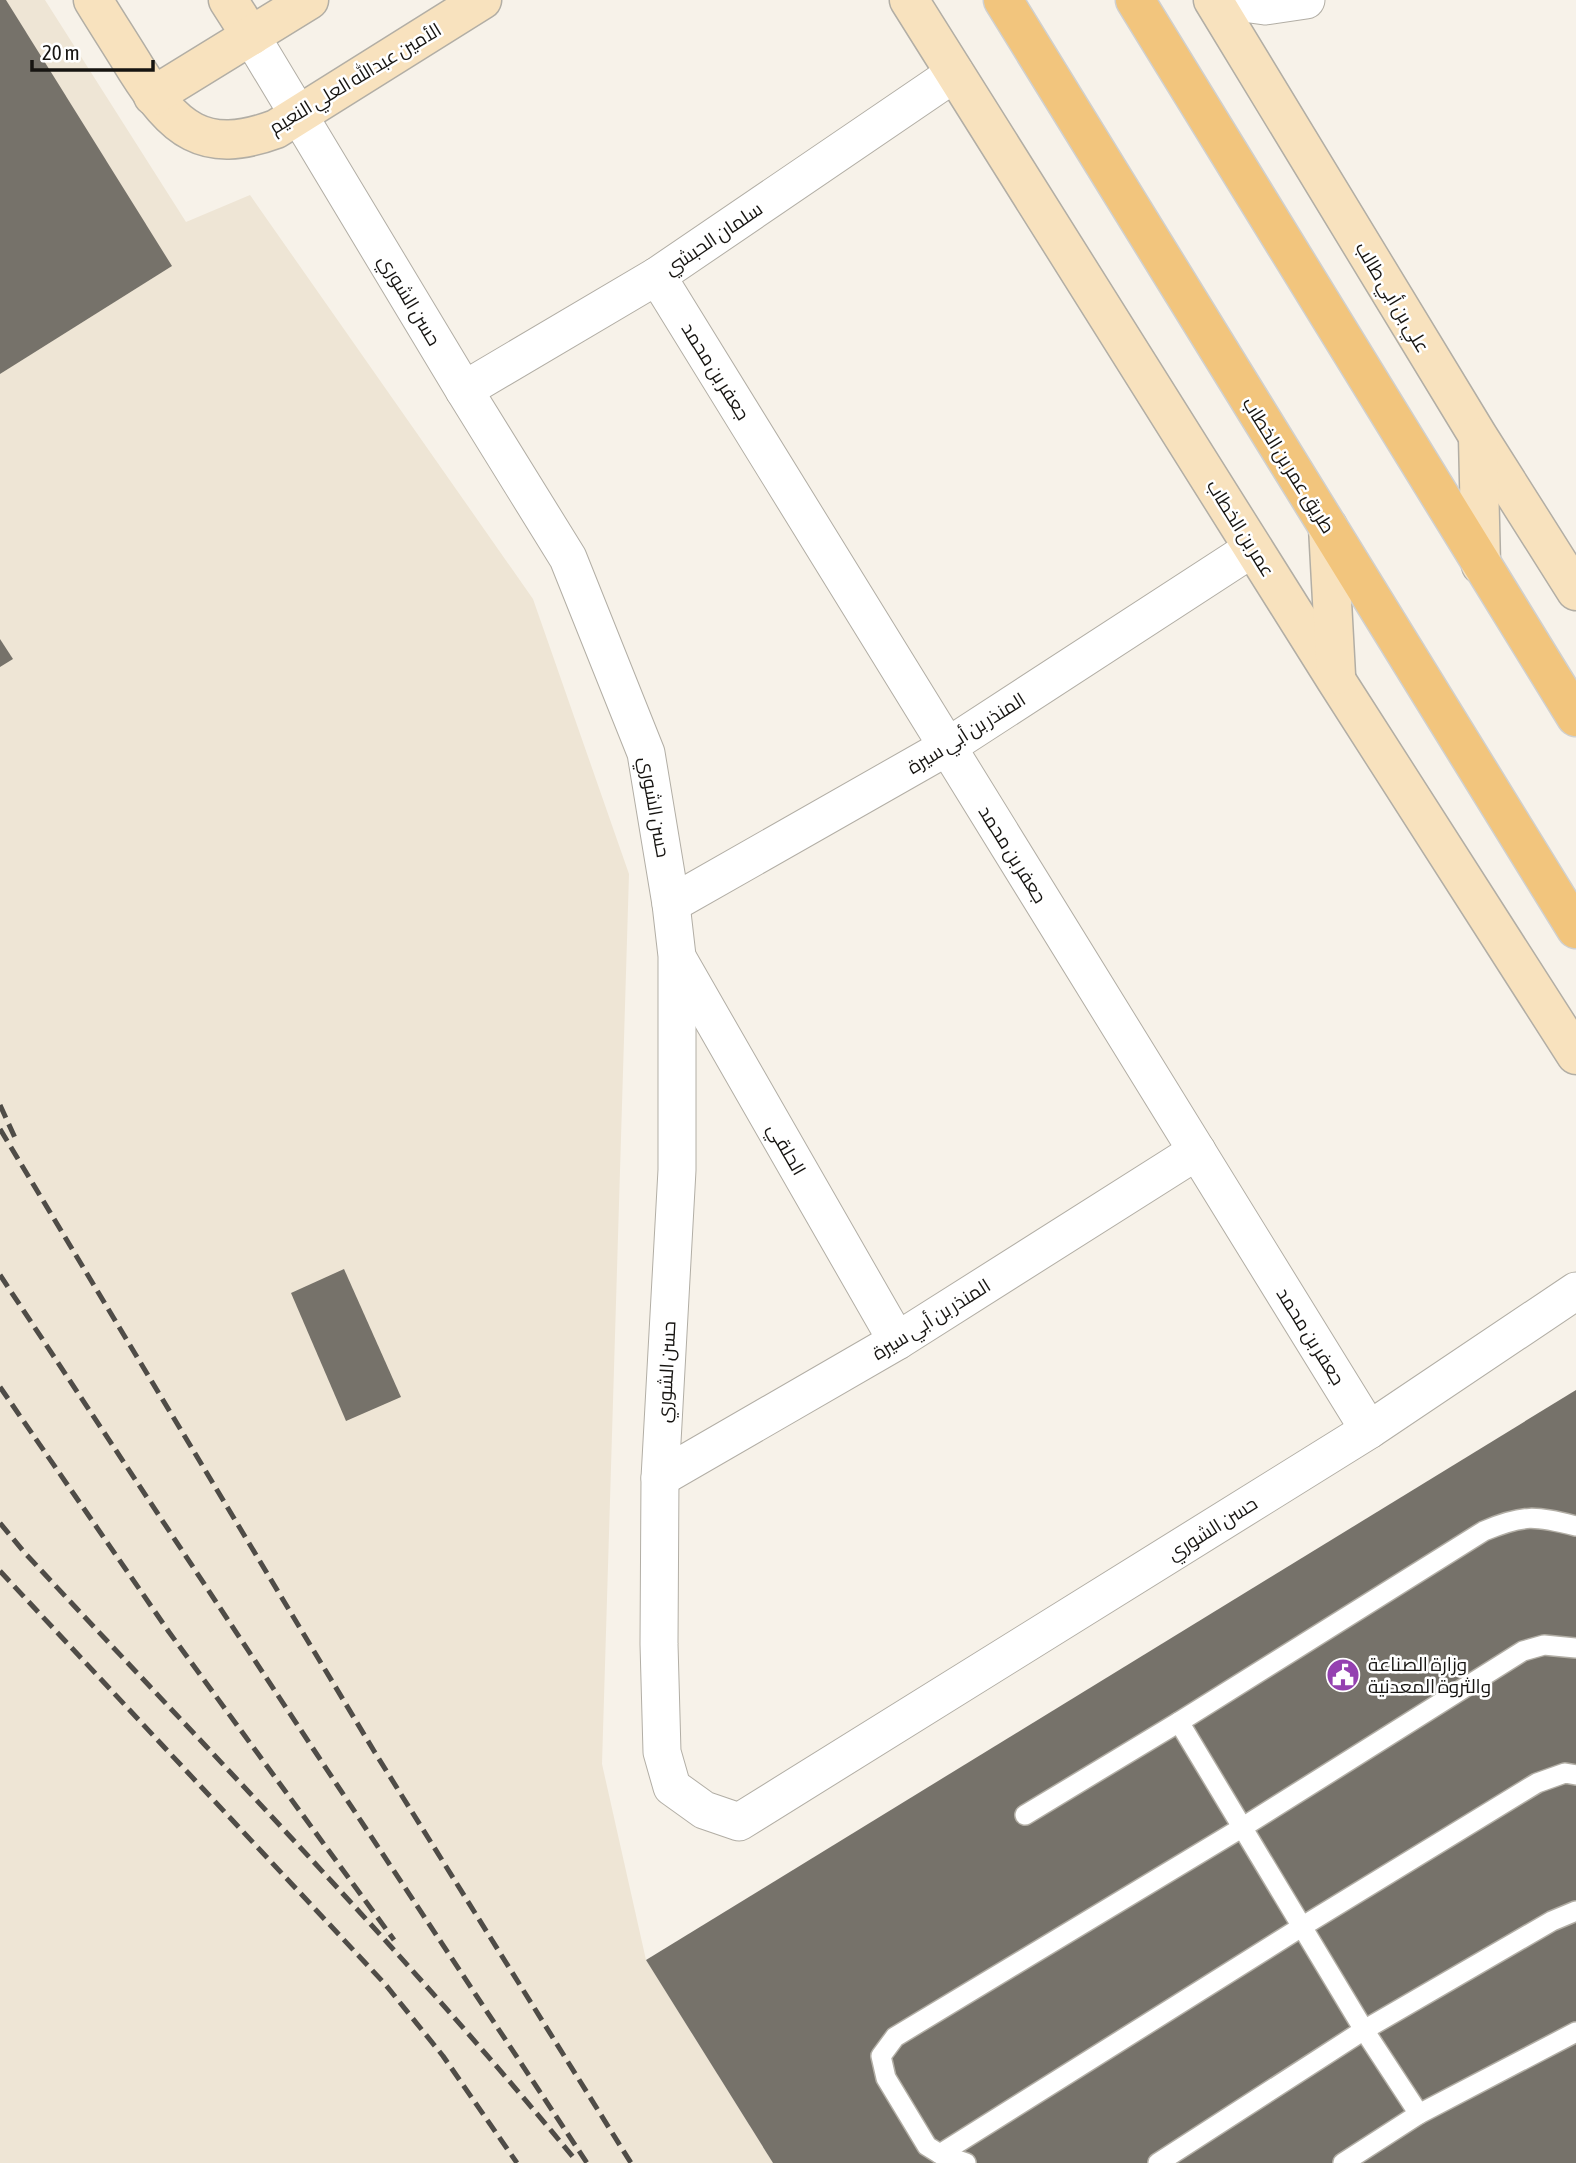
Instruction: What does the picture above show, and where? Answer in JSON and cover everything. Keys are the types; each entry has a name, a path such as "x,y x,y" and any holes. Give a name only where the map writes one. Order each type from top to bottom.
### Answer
{"main road":[{"name":"طريق عمر بن الخطاب","path":"1003,0 1576,929"},
{"path":"1135,0 1576,717"}],"street":[{"path":"93,0 153,96 309,0"},
{"name":"حسن الشوري","path":"228,0 568,558 646,753 677,956 677,1170 660,1478 659,1644 662,1752 672,1787 704,1810 739,1822 1370,1430 1576,1291"},
{"name":"الأمين عبدالله العلي النعيم","path":"153,96 171,117 195,133 222,140 250,139 276,129 482,0"},
{"name":"عمر بن الخطاب","path":"909,0 1336,680 1576,1055"},
{"name":"علي بن أبي طالب","path":"1213,0 1478,436 1576,591"},
{"path":"1221,0 1265,6 1306,0"},
{"name":"سلمان الحبشي","path":"464,390 657,276 955,73"},
{"name":"جعفر بن محمد","path":"657,276 1370,1430"},
{"path":"1478,436 1481,565"},
{"path":"1328,527 1336,680"},
{"name":"المنذر بن أبي سيرة","path":"671,904 947,747 1253,548"},
{"name":"الحلقي","path":"677,956 897,1341"},
{"name":"المنذر بن أبي سيرة","path":"660,1478 897,1341 1197,1151"}],"lane":[{"path":"1025,1815 1180,1722 1484,1531 1513,1519 1539,1517 1576,1526"},
{"path":"966,2163 940,2154 927,2146 886,2078 881,2056 895,2037 1243,1827 1523,1651 1544,1645 1576,1648"},
{"path":"1180,1722 1364,2030 1419,2114"},
{"path":"940,2154 1537,1783 1565,1773 1576,1775"},
{"path":"1158,2163 1364,2030 1552,1921 1576,1911"},
{"path":"1343,2163 1419,2114 1576,2032"}],"shaded area":[{"path":"0,0 45,0 186,222 250,195 533,599 629,874 602,1764 646,1960 773,2163 0,2163"}],"building":[{"path":"0,0 6,0 172,266 0,374"},
{"path":"0,639 13,659 0,667"},
{"path":"344,1269 401,1397 346,1421 291,1293"},
{"name":"وزارة الصناعة والثروة المعدنية","path":"1576,1390 1576,2163 773,2163 646,1960"}],"railway":[{"path":"0,1105 16,1140"},
{"path":"0,1129 374,1751 631,2163"},
{"path":"0,1275 587,2163"},
{"path":"0,1387 169,1632 394,1940"},
{"path":"0,1523 372,1926 573,2157"},
{"path":"0,1571 385,1984 443,2056 517,2163"}],"place":[{"name":"وزارة الصناعة والثروة المعدنية","path":"1343,1675"}]}
